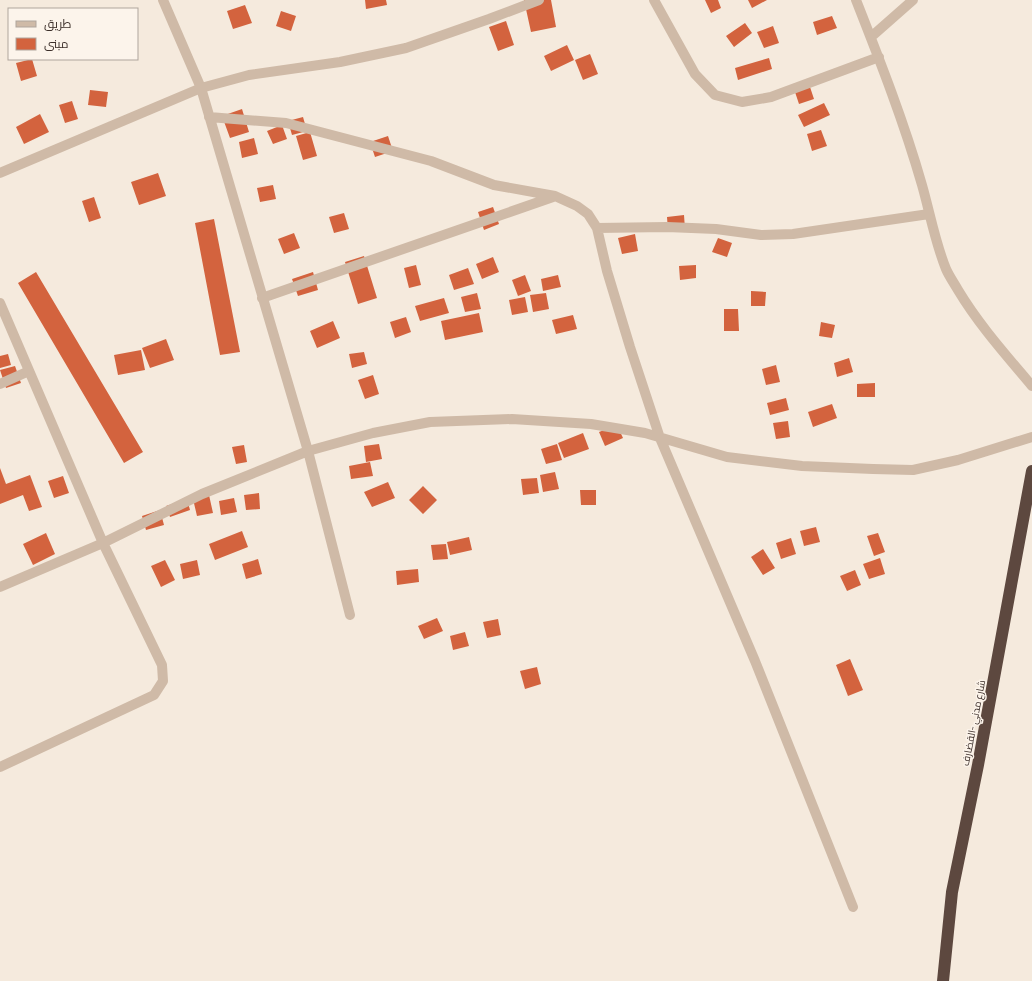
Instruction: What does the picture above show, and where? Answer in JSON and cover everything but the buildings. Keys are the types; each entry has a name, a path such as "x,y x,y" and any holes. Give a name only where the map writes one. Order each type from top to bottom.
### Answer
{"highway":[{"name":"شارع مدني -القضارف","path":"944,977 952,892 978,765 1032,471"}],"street":[{"path":"163,0 201,88 308,451 350,615"},
{"path":"0,173 201,88 249,75 340,62 406,48 539,0"},
{"path":"654,0 696,74 714,94 742,102 771,98 879,57"},
{"path":"856,0 879,57 905,131 936,239 947,270 970,310 1032,386"},
{"path":"871,37 913,0"},
{"path":"209,117 286,123 431,161 494,184 554,196 577,206 588,214 597,228 607,270 630,348 660,438 754,661 854,907"},
{"path":"262,298 554,196"},
{"path":"597,228 667,227 716,229 761,235 793,234 929,214"},
{"path":"0,303 103,543 162,665 163,681 154,695 0,766"},
{"path":"0,384 29,371"},
{"path":"0,587 103,543 202,494 308,451 373,433 430,422 512,419 591,424 645,433 727,457 802,466 914,470 958,460 1032,436"}]}
